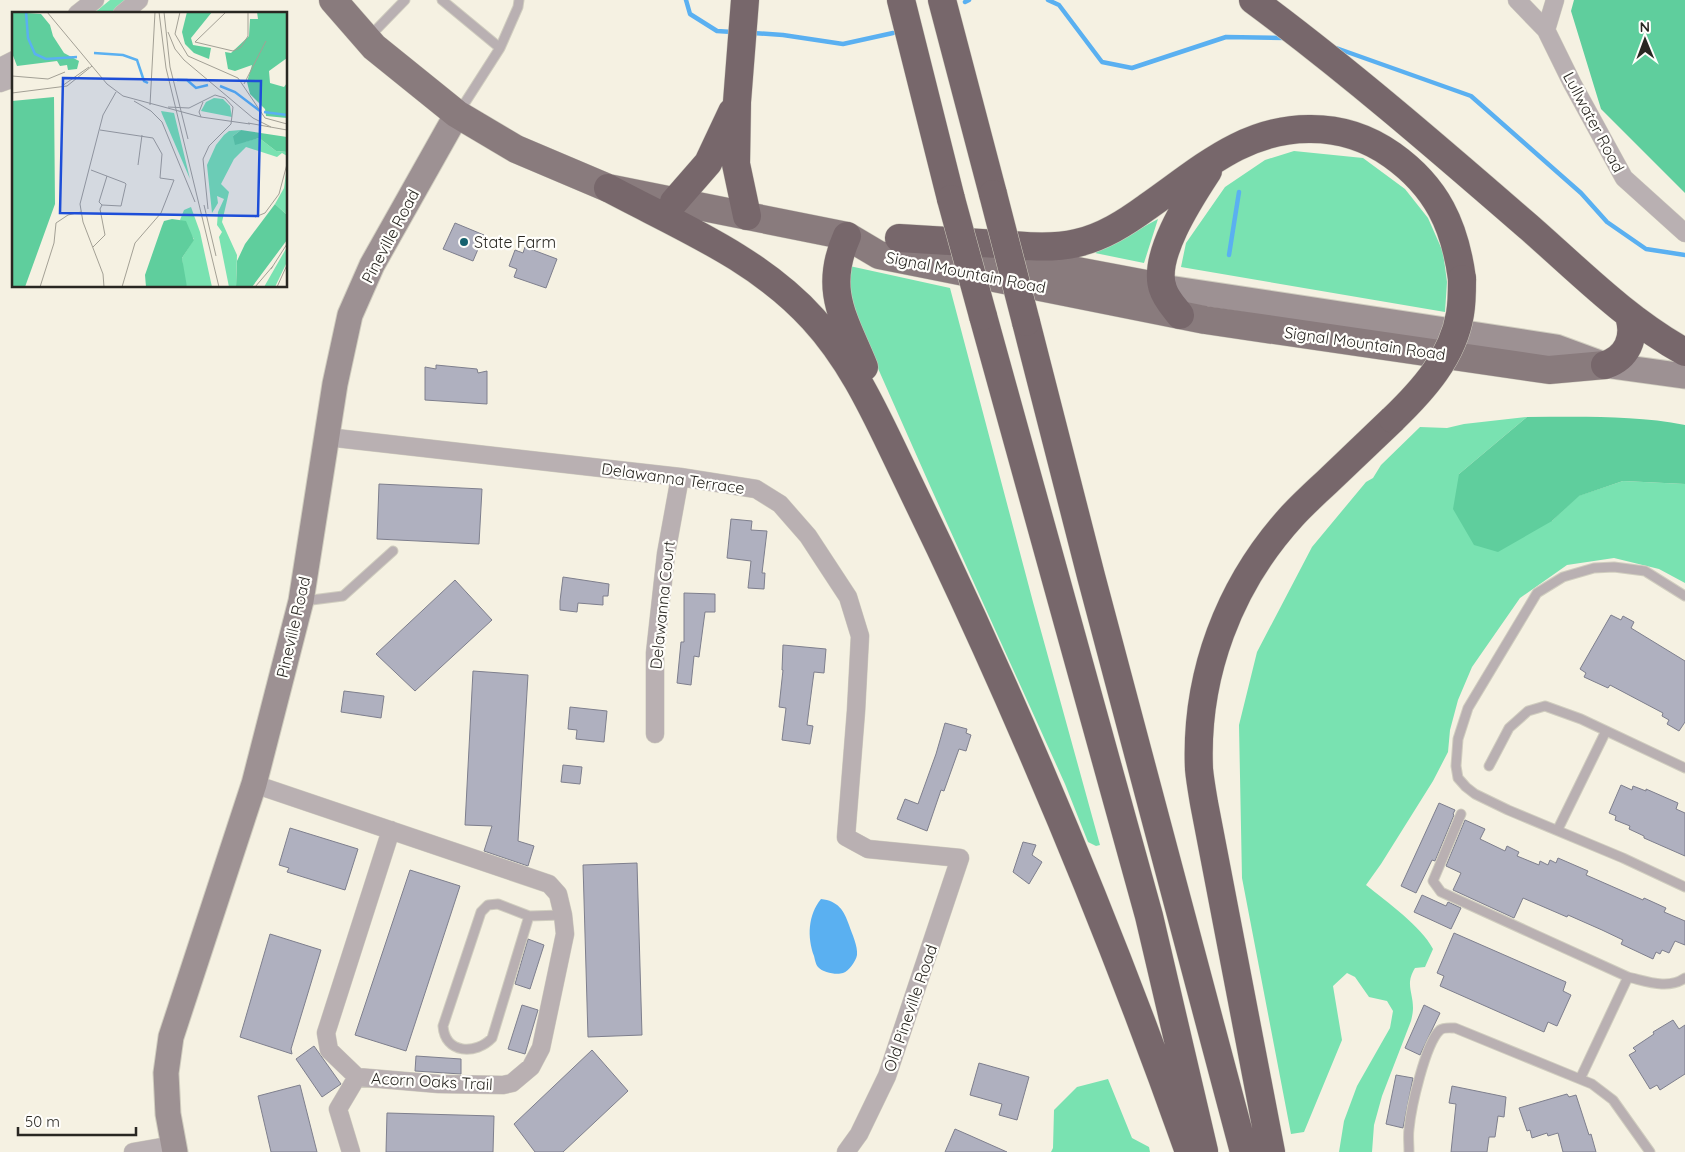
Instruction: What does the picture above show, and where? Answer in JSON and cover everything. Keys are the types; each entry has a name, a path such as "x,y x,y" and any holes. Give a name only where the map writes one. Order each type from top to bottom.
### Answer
{"highway":[{"path":"745,0 737,102 736,164 747,216"},
{"path":"901,0 983,316 1149,916 1205,1152"},
{"path":"942,0 1091,576 1244,1152"},
{"path":"1253,0 1360,85 1532,230 1629,316 1655,335 1685,352"},
{"path":"674,202 708,163 737,102"},
{"path":"899,238 1043,247 1076,243 1104,234 1125,222 1233,148 1273,132 1299,129 1327,129 1355,135 1384,149 1408,166 1425,184 1438,202 1451,228 1459,256 1462,279 1460,315 1452,343 1435,373 1417,396 1293,514 1258,557 1240,586 1225,618 1207,673 1200,743 1200,769 1204,802 1271,1152"},
{"path":"1180,315 1167,298 1162,287 1162,269 1166,250 1171,235 1182,214 1214,161"},
{"path":"608,188 741,258 771,280 813,318 836,347 862,387 1010,698 1054,800 1131,992 1189,1152"},
{"path":"847,236 836,269 839,309 936,540"},
{"path":"1605,365 1616,360 1627,349 1632,332 1629,316"}],"main road":[{"name":"Signal Mountain Road","path":"333,0 374,47 457,114 516,149 608,188 847,236 882,235 1162,287 1556,347 1605,365 1685,376"},
{"name":"Pineville Road","path":"174,1148 168,1114 166,1073 171,1037 254,784 301,601 336,384 350,315 372,264 457,114"},
{"name":"Signal Mountain Road","path":"847,236 878,255 1180,315 1549,370 1605,365"}],"street":[{"path":"80,12 95,0"},
{"path":"124,12 139,0"},
{"name":"Lullwater Road","path":"1516,0 1546,30 1572,83 1624,178 1685,233"},
{"path":"1546,30 1555,0"},
{"path":"0,67 12,61"},
{"path":"0,83 12,79"},
{"name":"Delawanna Terrace","path":"327,437 680,477 756,489 780,504 808,536 848,597 860,636 846,837 868,849 960,858"},
{"name":"Delawanna Court","path":"655,734 655,653 666,554 680,477"},
{"name":"Acorn Oaks Trail","path":"254,784 391,830 549,884 558,894 565,934 541,1048 531,1066 512,1083 503,1086 469,1085 357,1077 329,1050 326,1034 391,830"},
{"name":"Old Pineville Road","path":"846,1152 859,1134 887,1076 960,858"},
{"path":"351,1152 338,1109 357,1077"},
{"path":"133,1152 174,1148"}],"lane":[{"path":"367,39 405,0"},
{"path":"442,0 500,48"},
{"path":"457,114 500,48 518,7 519,0"},
{"path":"301,601 342,596 394,551"},
{"path":"1685,596 1645,571 1614,567 1594,568 1563,577 1537,592 1468,708 1458,739 1456,766 1458,778 1475,794 1558,829 1685,887"},
{"path":"1489,766 1510,728 1528,711 1544,706 1573,716 1685,768"},
{"path":"1558,829 1606,731"},
{"path":"1461,814 1433,881 1441,892 1628,977 1661,984 1679,982 1685,978"},
{"path":"529,916 492,1038 485,1045 474,1049 461,1048 450,1044 444,1036 443,1026 481,912 488,905 498,904 529,916 563,914"},
{"path":"1580,1079 1628,977"},
{"path":"1408,1152 1408,1130 1418,1082 1429,1050 1440,1030 1446,1028 1455,1028 1592,1084 1613,1100 1650,1152"}],"green space":[{"path":"110,0 128,0 113,12 95,12"},
{"path":"1574,0 1685,0 1685,193 1601,109 1571,11"},
{"path":"1294,151 1363,158 1405,189 1428,218 1443,252 1447,282 1445,312 1181,267 1186,243 1225,187 1265,160"},
{"path":"1158,219 1144,263 1095,253"},
{"path":"845,265 950,288 1033,602 1100,845 1096,846 1088,842 1065,784 853,312"},
{"path":"1527,417 1459,474 1552,521 1578,496 1623,481 1685,484 1685,583 1659,569 1614,558 1567,565 1520,598 1472,667 1458,700 1450,730 1448,752 1433,781 1366,885 1412,923 1428,940 1433,949 1425,967 1415,968 1410,979 1413,1002 1412,1018 1382,1096 1374,1125 1372,1152 1339,1152 1344,1121 1357,1086 1390,1028 1393,1011 1387,1001 1369,997 1355,977 1347,973 1333,986 1342,1040 1304,1132 1291,1134 1242,878 1239,725 1257,652 1312,547 1366,482 1373,478 1381,465 1420,427 1447,428 1464,424"},
{"path":"1527,417 1626,418 1685,425 1685,484 1623,481 1579,496 1552,521 1498,552 1474,545 1453,509 1459,474"},
{"path":"1108,1079 1132,1138 1149,1147 1150,1152 1051,1152 1053,1148 1054,1110 1077,1087"}],"water":[{"path":"821,899 832,902 840,907 856,944 857,955 855,960 850,968 840,974 823,971 818,967 812,949 810,941 811,919"}],"building":[{"name":"State Farm","path":"455,223 484,235 473,261 443,249"},
{"path":"525,247 557,259 546,288 514,277 517,269 509,266 515,250 523,253"},
{"path":"436,365 477,369 478,373 487,371 487,404 425,400 425,367 436,369"},
{"path":"379,484 482,489 479,544 377,539"},
{"path":"731,519 752,521 751,530 767,531 762,573 765,573 764,589 748,588 751,561 727,558"},
{"path":"563,577 609,584 608,596 603,596 603,605 578,603 577,612 560,610"},
{"path":"455,580 492,620 415,691 376,654"},
{"path":"684,593 715,594 715,612 705,612 699,657 694,656 691,685 677,683 681,642 684,642"},
{"path":"1611,615 1621,620 1623,616 1634,622 1631,628 1685,661 1685,722 1679,731 1667,724 1669,720 1662,716 1663,713 1610,685 1608,688 1584,677 1586,673 1580,669"},
{"path":"783,645 826,649 824,673 814,672 807,725 813,726 810,744 782,740 786,708 779,707 783,670"},
{"path":"473,671 528,675 518,841 534,846 528,866 484,851 492,826 465,825"},
{"path":"344,691 384,696 381,718 341,712"},
{"path":"570,707 607,711 604,742 576,739 577,730 568,729"},
{"path":"945,723 967,729 966,733 971,735 966,751 959,749 944,791 941,790 927,831 897,819 905,799 918,804"},
{"path":"563,765 582,767 580,784 561,782"},
{"path":"1621,785 1632,790 1633,786 1646,791 1646,789 1678,803 1676,809 1685,813 1685,856 1644,838 1644,836 1629,829 1630,826 1615,820 1616,816 1609,813"},
{"path":"1439,803 1455,810 1454,815 1435,861 1432,860 1416,893 1401,886"},
{"path":"1465,820 1485,829 1480,839 1505,851 1507,846 1519,852 1517,856 1539,865 1540,861 1548,865 1550,860 1556,863 1558,858 1588,871 1586,875 1666,908 1664,912 1685,921 1685,945 1675,941 1669,953 1662,950 1660,954 1656,952 1653,959 1621,944 1623,940 1602,930 1523,898 1514,918 1453,890 1461,873 1446,866"},
{"path":"290,828 358,849 345,890 287,872 289,868 279,865"},
{"path":"1023,842 1036,845 1032,855 1042,862 1029,884 1013,872"},
{"path":"637,863 642,1035 588,1037 583,865"},
{"path":"410,870 460,886 406,1051 355,1035"},
{"path":"1422,895 1446,906 1448,902 1461,908 1451,929 1414,912"},
{"path":"1454,933 1566,982 1563,991 1571,995 1557,1026 1548,1022 1544,1032 1440,986 1444,976 1437,973"},
{"path":"270,934 321,950 291,1049 292,1054 240,1037"},
{"path":"528,939 544,945 530,989 515,984"},
{"path":"522,1005 538,1010 525,1054 508,1049"},
{"path":"1424,1005 1440,1013 1420,1055 1405,1048"},
{"path":"1673,1020 1679,1029 1685,1025 1685,1074 1660,1090 1657,1085 1650,1089 1629,1055 1636,1051 1633,1048 1654,1034 1653,1032"},
{"path":"314,1046 341,1084 322,1097 296,1059"},
{"path":"592,1050 628,1091 563,1152 535,1152 514,1124"},
{"path":"416,1056 461,1059 461,1074 415,1071"},
{"path":"979,1063 1029,1077 1017,1120 999,1115 1002,1104 970,1095"},
{"path":"1396,1075 1413,1078 1403,1128 1386,1124"},
{"path":"300,1085 317,1152 271,1152 258,1096"},
{"path":"1452,1086 1506,1097 1504,1117 1498,1116 1495,1137 1489,1137 1487,1152 1451,1152 1456,1104 1449,1103"},
{"path":"1567,1094 1569,1097 1576,1095 1596,1152 1563,1152 1558,1133 1548,1136 1547,1133 1532,1138 1530,1130 1527,1131 1519,1108"},
{"path":"387,1113 494,1116 493,1152 386,1152"},
{"path":"955,1129 971,1136 1007,1152 945,1152"}],"waterway":[{"path":"686,0 690,14 717,31 732,32"},
{"path":"965,2 969,0"},
{"path":"1048,0 1059,5 1102,62 1132,68 1226,37 1286,38"},
{"path":"753,33 783,35 843,44 893,33"},
{"path":"1336,48 1471,96 1581,193 1607,222 1646,249 1685,255"},
{"path":"1229,255 1239,192"}],"place":[{"name":"State Farm","path":"464,242"}]}
